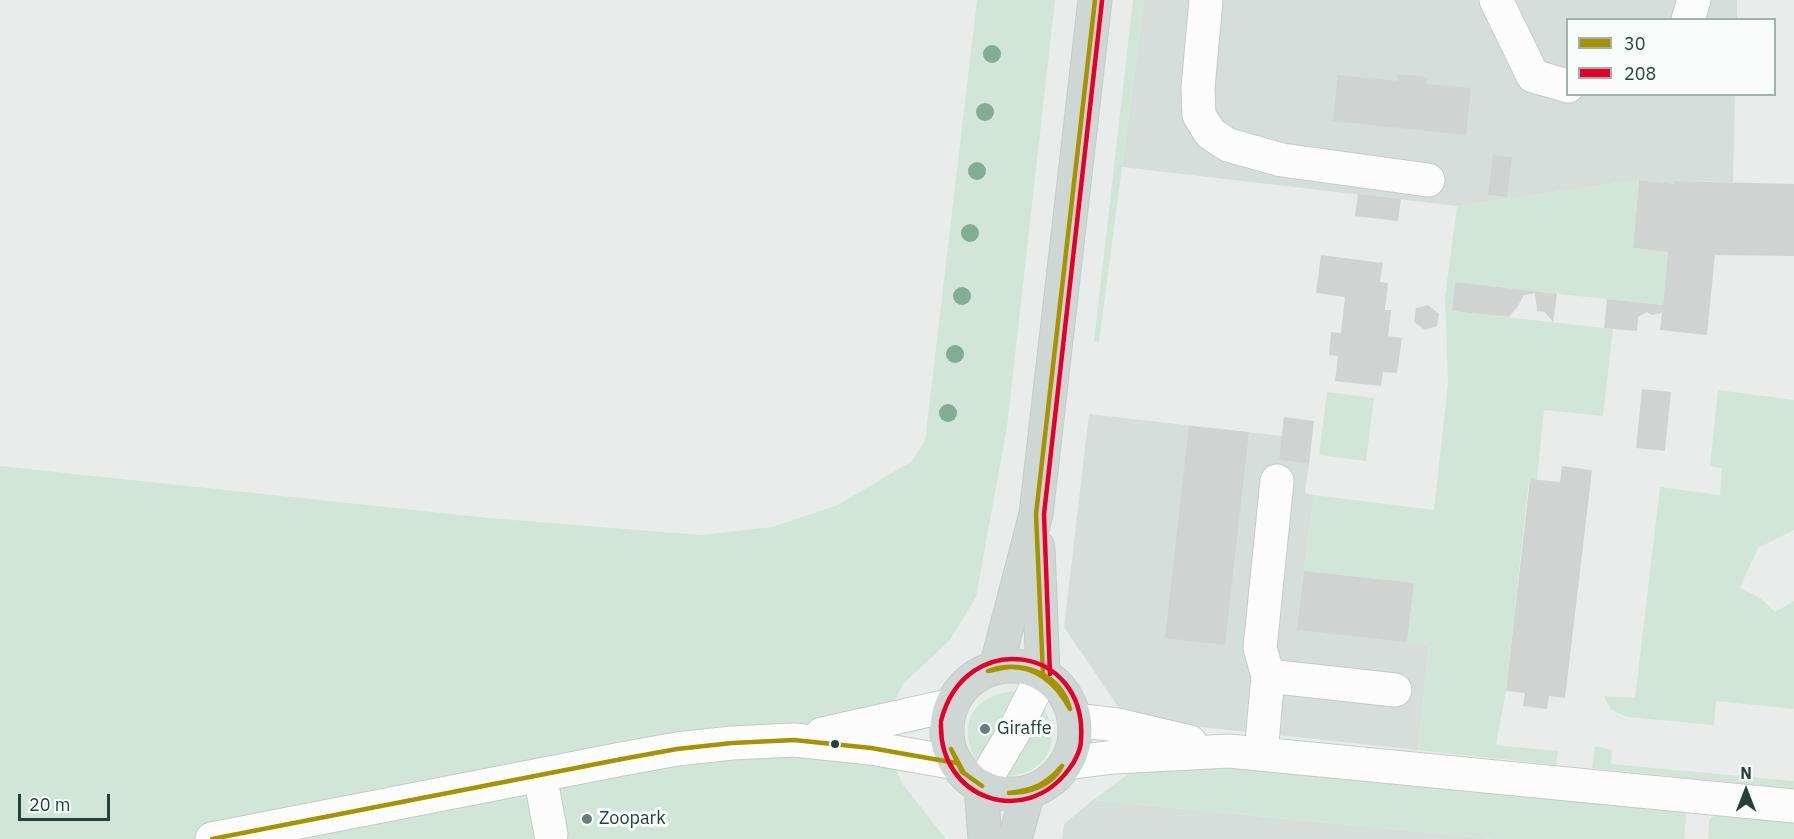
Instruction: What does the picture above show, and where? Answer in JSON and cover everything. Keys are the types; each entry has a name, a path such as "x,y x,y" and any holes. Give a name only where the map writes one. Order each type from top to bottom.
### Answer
{"main road":[{"path":"996,668 1036,514 1095,0"},
{"path":"1036,514 1042,674"},
{"path":"1012,666 1028,668 1042,674 1058,686 1068,702 1074,720 1074,742 1066,763 1056,776 1043,786 1028,792 1012,794 981,787 956,763 949,745 948,724 952,705 963,688 978,676 996,668 1012,666"},
{"path":"981,787 985,839"},
{"path":"1015,839 1028,792"}],"street":[{"path":"1206,0 1198,88 1199,115 1210,133 1228,145 1282,160 1428,180"},
{"path":"1496,0 1533,76 1566,85"},
{"path":"1689,18 1694,0"},
{"path":"1245,752 1268,676 1260,648 1277,481"},
{"path":"981,787 1016,730 1042,674"},
{"path":"1268,676 1395,690"},
{"path":"794,740 952,705"},
{"path":"1074,720 1118,725 1245,752 1794,806"},
{"path":"212,839 677,749 732,742 794,740 871,748 956,763"},
{"path":"1066,763 1114,757 1245,752"},
{"path":"540,775 551,834"}],"shaded area":[{"path":"1144,0 1737,0 1737,18 1566,18 1566,96 1735,96 1733,182 1675,181 1675,184 1639,180 1457,206 1122,167"},
{"path":"1089,414 1282,436 1279,460 1309,464 1305,493 1314,495 1304,571 1414,583 1407,642 1429,645 1418,750 1163,723 1123,714 1064,627"},
{"path":"1093,800 1494,839 1062,839 1064,824"}],"green space":[{"path":"977,0 1055,0 1007,427 976,597 950,640 903,684 890,711 893,756 901,782 946,839 0,839 0,466 489,518 701,535 772,527 838,505 912,461 925,441"},
{"path":"1133,0 1144,0 1099,342 1094,341"},
{"path":"1639,180 1633,248 1668,252 1663,305 1455,283 1452,311 1613,329 1603,416 1544,410 1537,480 1529,479 1506,691 1496,745 1558,751 1556,765 1418,750 1429,645 1407,642 1414,583 1304,571 1314,495 1434,510 1448,383 1445,297 1457,206"},
{"path":"1718,390 1794,400 1794,530 1758,548 1740,587 1760,598 1775,612 1794,601 1794,709 1716,701 1714,725 1627,717 1610,709 1604,696 1635,698 1660,487 1720,495 1722,468 1710,466"},
{"path":"1327,392 1374,398 1366,461 1319,455"},
{"path":"1015,691 978,763 968,737 972,714 988,698 1000,693"},
{"path":"1040,703 1048,716 1052,730 1052,742 1048,753 1032,770 1004,776"},
{"path":"1595,746 1612,750 1611,764 1794,781 1794,789 1592,768"},
{"path":"1229,765 1683,809 1686,817 1684,839 1494,839 1093,800 1135,769"},
{"path":"1715,813 1794,821 1794,839 1708,839 1709,821"}],"building":[{"path":"1398,74 1428,77 1427,84 1471,88 1466,135 1333,121 1338,75 1397,81"},
{"path":"1493,155 1512,157 1507,197 1488,195"},
{"path":"1639,180 1675,184 1675,181 1794,184 1794,256 1715,255 1707,335 1660,330 1662,313 1652,315 1647,312 1638,317 1637,331 1604,328 1607,299 1663,305 1668,252 1633,248"},
{"path":"1358,194 1401,199 1398,221 1355,216"},
{"path":"1321,255 1383,263 1380,282 1388,283 1385,310 1391,310 1388,336 1402,338 1397,373 1383,372 1381,386 1335,381 1338,356 1329,355 1331,332 1341,333 1345,297 1316,293"},
{"path":"1455,282 1557,294 1553,322 1545,312 1537,311 1535,293 1524,295 1509,317 1452,311"},
{"path":"1428,305 1439,314 1437,326 1425,330 1414,322 1416,308"},
{"path":"1642,389 1671,392 1665,451 1636,448"},
{"path":"1284,417 1314,421 1309,464 1279,460"},
{"path":"1189,426 1249,432 1225,645 1165,638"},
{"path":"1562,466 1592,470 1565,698 1549,696 1547,709 1523,706 1525,693 1506,691 1530,479 1560,482"},
{"path":"1304,571 1414,583 1407,642 1297,630"}],"transit line":[{"name":"30","path":"1043,674 1036,514 1095,0"},
{"name":"208","path":"1050,674 1044,514 1102,1"},
{"name":"208","path":"941,721 954,691 974,671 998,661 1023,660 1046,667 1065,684 1078,708 1081,744 1071,766 1051,787 1030,798 1009,801 988,797 969,787 954,771 944,750 941,724"},
{"name":"30","path":"988,671 1011,667 1039,674 1060,693 1070,709"},
{"name":"30","path":"988,671 1013,667 1038,672 1058,686 1070,709"},
{"name":"30","path":"212,839 622,759 677,749 732,743 794,740 871,748 956,763"},
{"name":"30","path":"951,749 964,773 982,786"},
{"name":"30","path":"951,749 962,772 982,786"},
{"name":"30","path":"1009,793 1038,786 1062,766"},
{"name":"30","path":"1009,793 1024,792 1039,787 1052,779 1062,766"}],"place":[{"name":"Giraffe","path":"985,729"},
{"name":"Zoopark","path":"587,819"}]}
